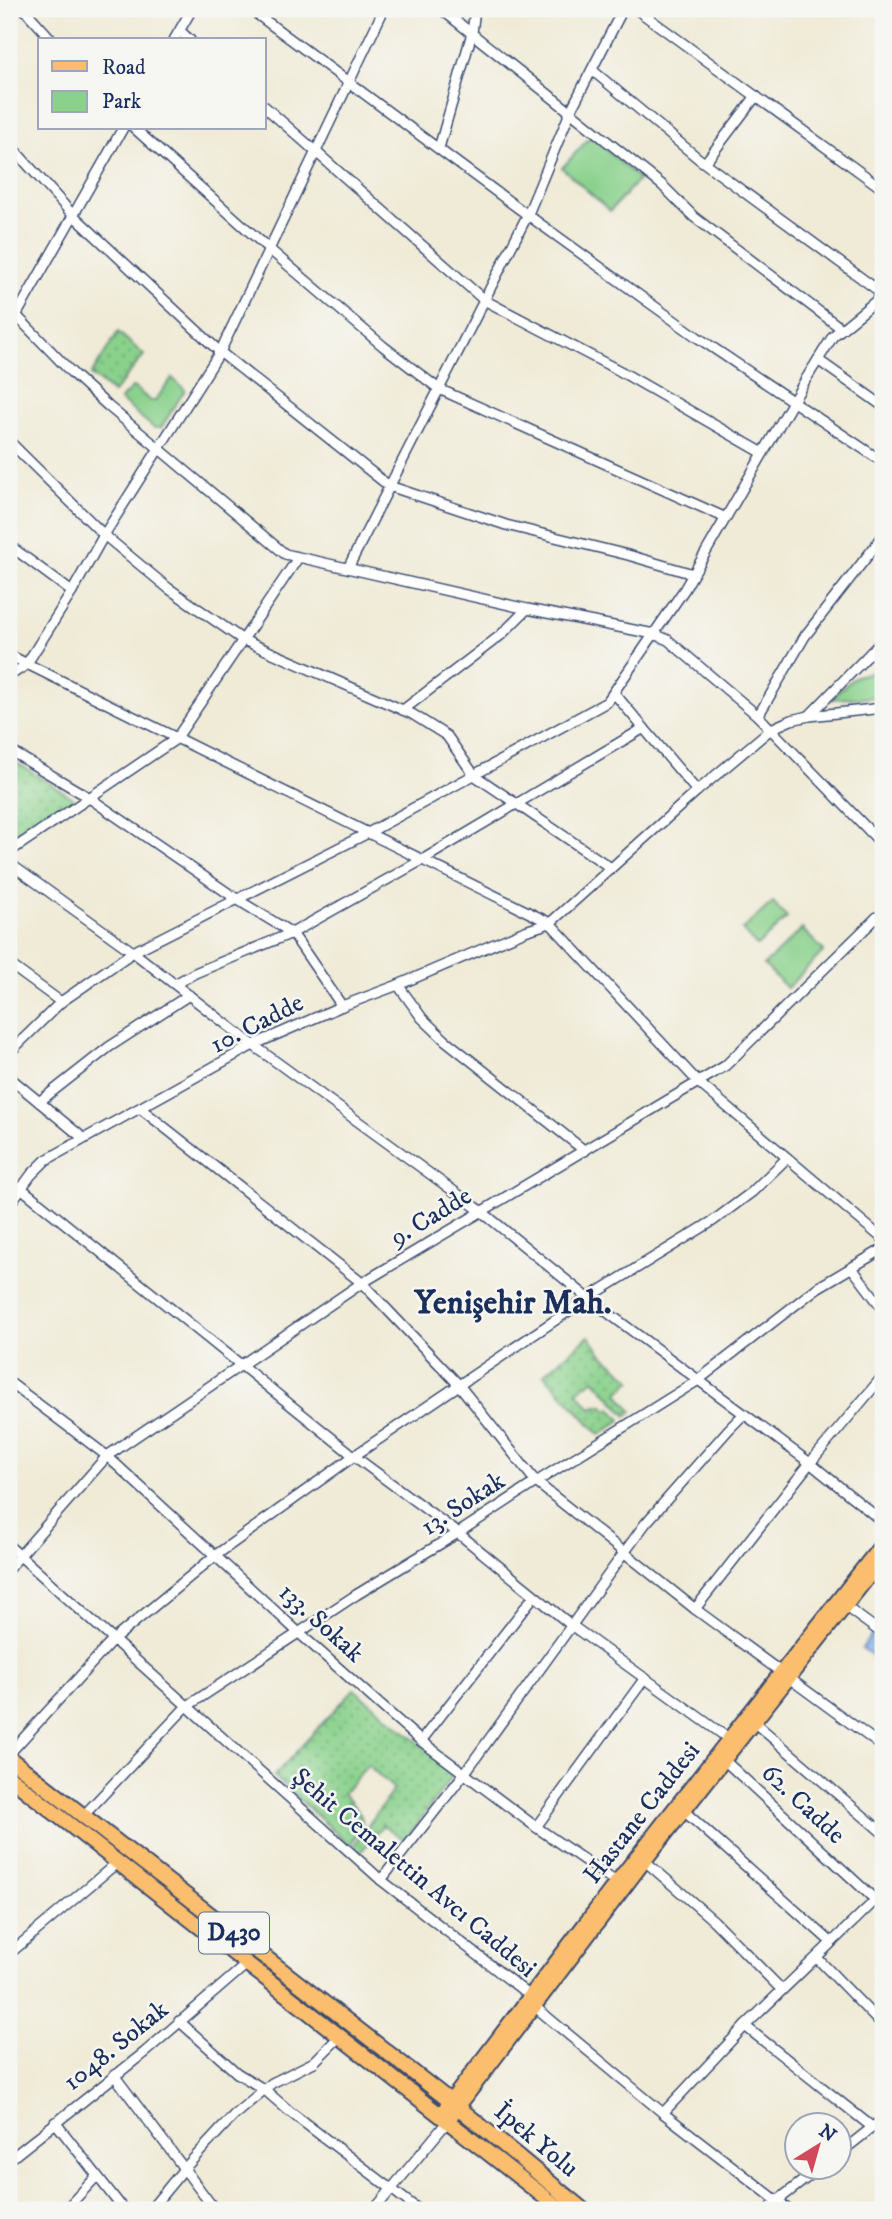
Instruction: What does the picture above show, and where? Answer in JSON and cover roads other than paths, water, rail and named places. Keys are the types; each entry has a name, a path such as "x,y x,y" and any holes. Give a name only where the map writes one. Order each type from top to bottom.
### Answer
{"highway":[{"name":"D430","path":"9,1756 454,2104"},
{"name":"D430","path":"9,1776 561,2210"},
{"name":"İpek Yolu","path":"454,2104 583,2210"}],"main road":[{"name":"Hastane Caddesi","path":"444,2118 532,2001 755,1723 785,1676 883,1542"},
{"name":"Hastane Caddesi","path":"532,2001 615,1882 729,1739 846,1607 883,1559"}],"street":[{"path":"24,9 50,38"},
{"path":"175,38 192,9"},
{"path":"250,9 697,337 883,462"},
{"path":"9,676 26,665 72,593 104,535 220,352 384,9"},
{"path":"442,9 571,110 663,186 694,217 842,329"},
{"path":"439,148 472,33 475,9"},
{"path":"348,568 528,214 571,110 623,9"},
{"path":"636,9 883,189"},
{"path":"180,31 188,38"},
{"path":"9,1053 61,1002 133,952 368,833 607,702 693,575 833,336 876,301 883,292 705,163 592,70"},
{"path":"705,163 756,96"},
{"path":"266,108 484,300 620,371 763,453"},
{"path":"9,328 122,130"},
{"path":"136,130 383,346 439,389 726,517"},
{"path":"9,144 74,215 220,352 389,486 506,525 628,555 693,575"},
{"path":"9,309 74,375 285,554 527,609 654,634 668,640 758,716 883,845"},
{"path":"818,360 883,406"},
{"path":"9,441 104,535 168,588 243,640 403,710 447,736 474,775 611,868"},
{"path":"758,716 805,636 883,536"},
{"path":"9,545 72,593"},
{"path":"9,852 177,739 298,558"},
{"path":"403,710 500,635 527,609"},
{"path":"809,716 883,640"},
{"path":"9,655 550,923 699,1083 883,1239"},
{"path":"614,692 697,790"},
{"path":"550,923 697,790 771,729 809,716 883,708"},
{"path":"175,984 292,933 422,860 643,728"},
{"path":"9,750 88,797 238,900 292,933 342,1006"},
{"path":"9,863 481,1211 588,1298 810,1463 883,1522"},
{"name":"9. Cadde","path":"9,1568 107,1456 362,1283 725,1066 883,914"},
{"name":"10. Cadde","path":"9,1205 46,1160 253,1045 342,1006 550,923"},
{"path":"9,964 61,1002"},
{"path":"398,985 422,1018 445,1040 585,1151"},
{"path":"39,1102 109,1047 189,995"},
{"path":"9,1077 83,1138"},
{"path":"140,1108 362,1283 459,1385 536,1482 695,1609 883,1747"},
{"path":"9,1756 113,1640 216,1555 354,1456 588,1298 713,1221 752,1192 787,1158"},
{"path":"21,1188 354,1456 458,1533 571,1625 729,1739"},
{"name":"13. Sokak","path":"83,1816 186,1707 356,1595 697,1381 817,1288 883,1249"},
{"path":"852,1268 883,1309"},
{"path":"695,1609 810,1463 883,1376"},
{"name":"133. Sokak","path":"9,1382 107,1456 421,1741 615,1882"},
{"path":"381,1880 464,1774 645,1524 743,1415"},
{"name":"Şehit Cemalettin Avcı Caddesi","path":"9,1546 381,1880 532,2001 663,2113 789,2210"},
{"path":"421,1741 534,1596"},
{"path":"846,1607 883,1634"},
{"path":"536,1827 645,1678"},
{"path":"755,1723 883,1833"},
{"name":"62. Cadde","path":"724,1760 881,1900"},
{"path":"684,1812 831,1942"},
{"path":"645,1861 713,1920 782,1990"},
{"path":"9,1954 118,1862"},
{"path":"663,2113 745,2026 831,1942 881,1900"},
{"path":"817,1958 883,2026"},
{"name":"1048. Sokak","path":"9,2160 248,1963"},
{"path":"179,2021 237,2073 265,2090 419,2210"},
{"path":"745,2026 872,2127"},
{"path":"150,2210 234,2115 272,2083 314,2062 341,2035"},
{"path":"114,2075 215,2210"},
{"path":"374,2210 444,2118"},
{"path":"854,2141 883,2119"},
{"path":"55,2122 124,2210"},
{"path":"65,2210 97,2176"},
{"path":"769,2210 804,2180"}],"water":[{"path":"871,1636 883,1645 883,1664 862,1648"}],"district":[{"name":"Yenişehir Mah.","path":"513,1303"}]}
